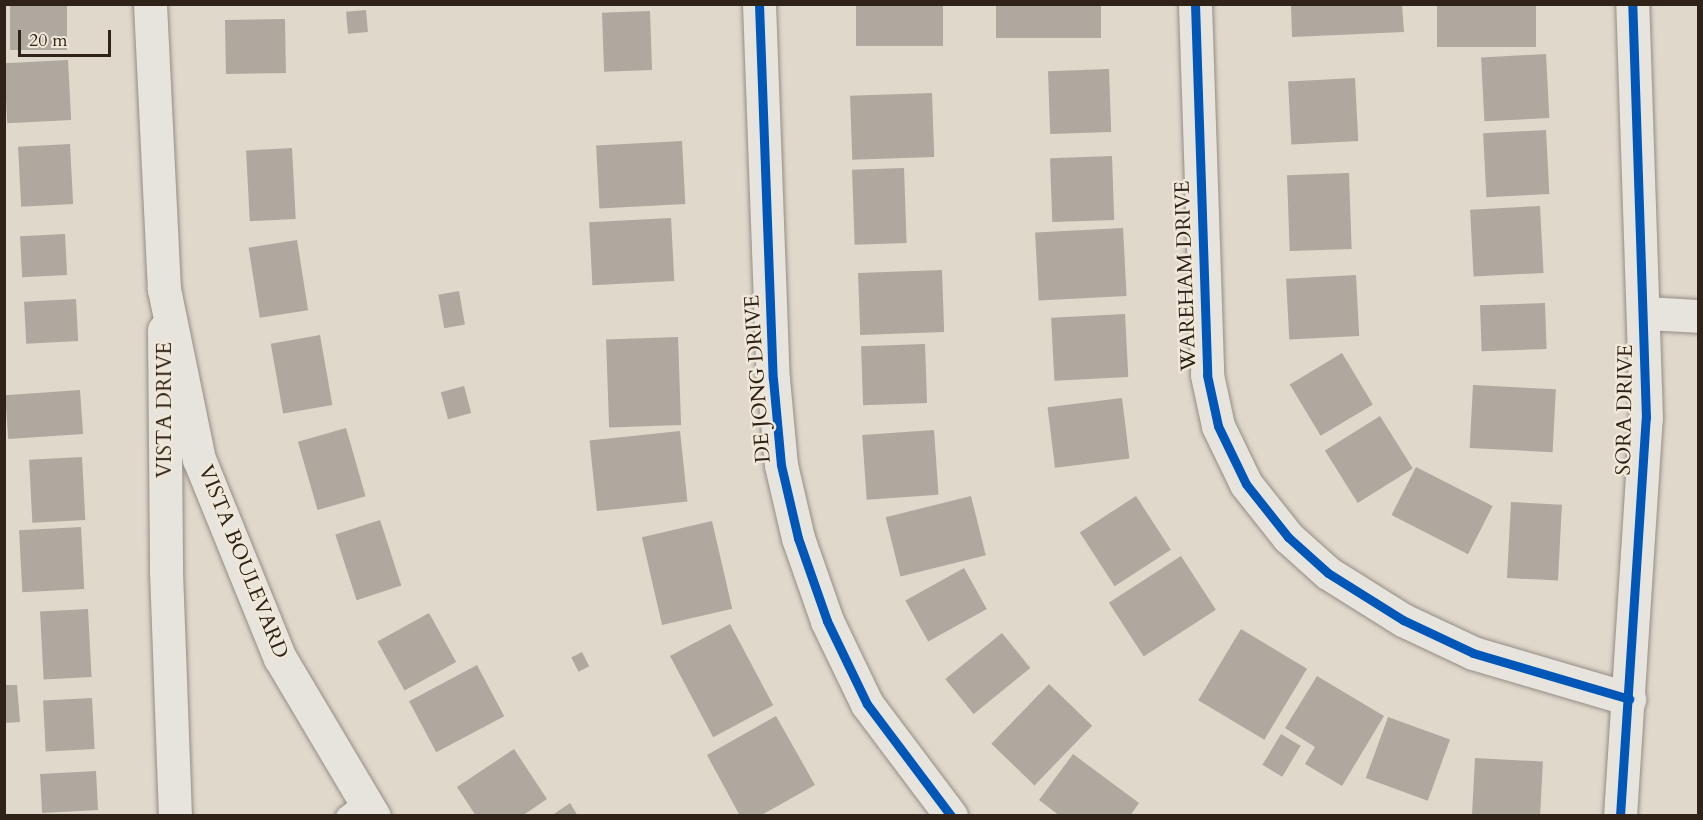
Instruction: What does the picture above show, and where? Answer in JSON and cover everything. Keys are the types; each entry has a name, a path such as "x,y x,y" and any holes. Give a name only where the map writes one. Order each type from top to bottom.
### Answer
{"street":[{"name":"VISTA DRIVE","path":"150,4 164,289 166,571 175,816"},
{"name":"DE JONG DRIVE","path":"759,4 773,379 781,465 798,538 827,621 867,704 951,816"},
{"name":"WAREHAM DRIVE","path":"1195,4 1207,375 1218,426 1246,484 1288,537 1328,573 1403,620 1473,653 1629,699"},
{"name":"SORA DRIVE","path":"1620,816 1646,418 1645,313 1632,4"},
{"name":"VISTA BOULEVARD","path":"164,289 199,459 222,524 280,658 361,811"},
{"path":"1645,313 1698,316"}],"building":[{"path":"10,4 67,4 67,50 10,50"},
{"path":"856,4 943,4 943,46 856,46"},
{"path":"996,4 1101,4 1101,38 996,38"},
{"path":"1291,4 1402,4 1404,32 1292,37"},
{"path":"1437,4 1536,4 1536,47 1437,47"},
{"path":"366,10 368,32 348,34 346,12"},
{"path":"650,11 652,70 604,72 602,13"},
{"path":"285,19 286,73 226,74 225,20"},
{"path":"1546,54 1549,118 1484,121 1481,57"},
{"path":"68,60 71,120 7,123 4,63"},
{"path":"1109,69 1111,132 1050,134 1048,71"},
{"path":"1355,78 1358,141 1291,144 1288,82"},
{"path":"932,93 934,157 852,160 850,96"},
{"path":"1546,130 1549,194 1486,197 1483,133"},
{"path":"682,141 685,204 599,208 596,146"},
{"path":"70,144 73,204 21,207 18,147"},
{"path":"292,148 296,219 250,221 246,150"},
{"path":"1112,156 1114,220 1052,222 1050,158"},
{"path":"904,168 907,243 855,245 852,170"},
{"path":"1349,173 1352,249 1290,251 1287,175"},
{"path":"1540,206 1544,273 1474,277 1470,210"},
{"path":"671,218 674,281 592,285 589,222"},
{"path":"1123,228 1127,296 1039,301 1035,233"},
{"path":"65,234 67,275 22,277 20,236"},
{"path":"297,240 308,310 260,318 249,248"},
{"path":"942,270 944,332 860,335 858,273"},
{"path":"1356,275 1359,336 1289,340 1286,279"},
{"path":"459,291 465,324 444,328 438,295"},
{"path":"76,299 78,341 26,344 24,302"},
{"path":"1545,303 1547,349 1482,351 1480,305"},
{"path":"1125,314 1128,377 1054,381 1051,318"},
{"path":"320,335 332,405 283,414 271,344"},
{"path":"678,337 681,425 609,427 606,340"},
{"path":"925,344 927,403 863,405 861,346"},
{"path":"1342,353 1373,404 1321,436 1290,384"},
{"path":"1473,385 1556,389 1553,452 1470,448"},
{"path":"464,386 471,413 448,419 441,392"},
{"path":"80,390 83,434 8,439 5,395"},
{"path":"1122,398 1129,459 1055,468 1048,407"},
{"path":"1380,416 1413,469 1358,503 1325,450"},
{"path":"346,428 366,496 318,510 298,442"},
{"path":"934,430 939,495 867,500 862,435"},
{"path":"680,431 687,502 597,511 589,441"},
{"path":"82,457 85,520 32,523 29,460"},
{"path":"1416,467 1493,506 1468,554 1391,515"},
{"path":"971,496 986,555 900,576 886,517"},
{"path":"1136,496 1171,550 1115,586 1080,532"},
{"path":"1511,502 1562,505 1558,581 1507,578"},
{"path":"380,520 401,586 357,600 335,535"},
{"path":"712,521 732,609 662,625 642,537"},
{"path":"81,527 84,589 22,592 19,530"},
{"path":"1181,556 1216,610 1144,657 1109,603"},
{"path":"964,568 987,609 928,642 905,600"},
{"path":"88,609 92,677 44,679 40,612"},
{"path":"429,613 456,662 405,691 377,642"},
{"path":"730,624 773,705 713,737 670,656"},
{"path":"1241,629 1307,669 1264,740 1198,700"},
{"path":"1002,633 1030,668 974,714 945,679"},
{"path":"582,652 589,666 579,672 571,657"},
{"path":"477,665 504,716 436,752 409,701"},
{"path":"1317,676 1384,716 1342,786 1305,764 1315,747 1285,728"},
{"path":"1049,684 1092,726 1035,785 991,744"},
{"path":"4,685 17,685 20,722 4,723"},
{"path":"92,698 95,749 46,751 43,701"},
{"path":"776,716 815,785 760,816 740,816 707,755"},
{"path":"1388,717 1450,740 1428,801 1366,778"},
{"path":"1281,734 1301,746 1282,777 1262,765"},
{"path":"514,749 547,799 522,816 476,816 457,787"},
{"path":"1073,754 1139,803 1130,816 1060,816 1039,800"},
{"path":"1475,758 1543,762 1540,816 1472,816"},
{"path":"96,771 98,810 42,813 40,774"},
{"path":"570,803 578,816 551,816"}],"cycle path":[{"path":"759,4 773,379 781,465 798,538 827,621 867,704 951,816"},
{"path":"1195,4 1207,375 1218,426 1246,484 1288,537 1328,573 1403,620 1473,653 1629,699"},
{"path":"1620,816 1646,418 1632,4"}]}
